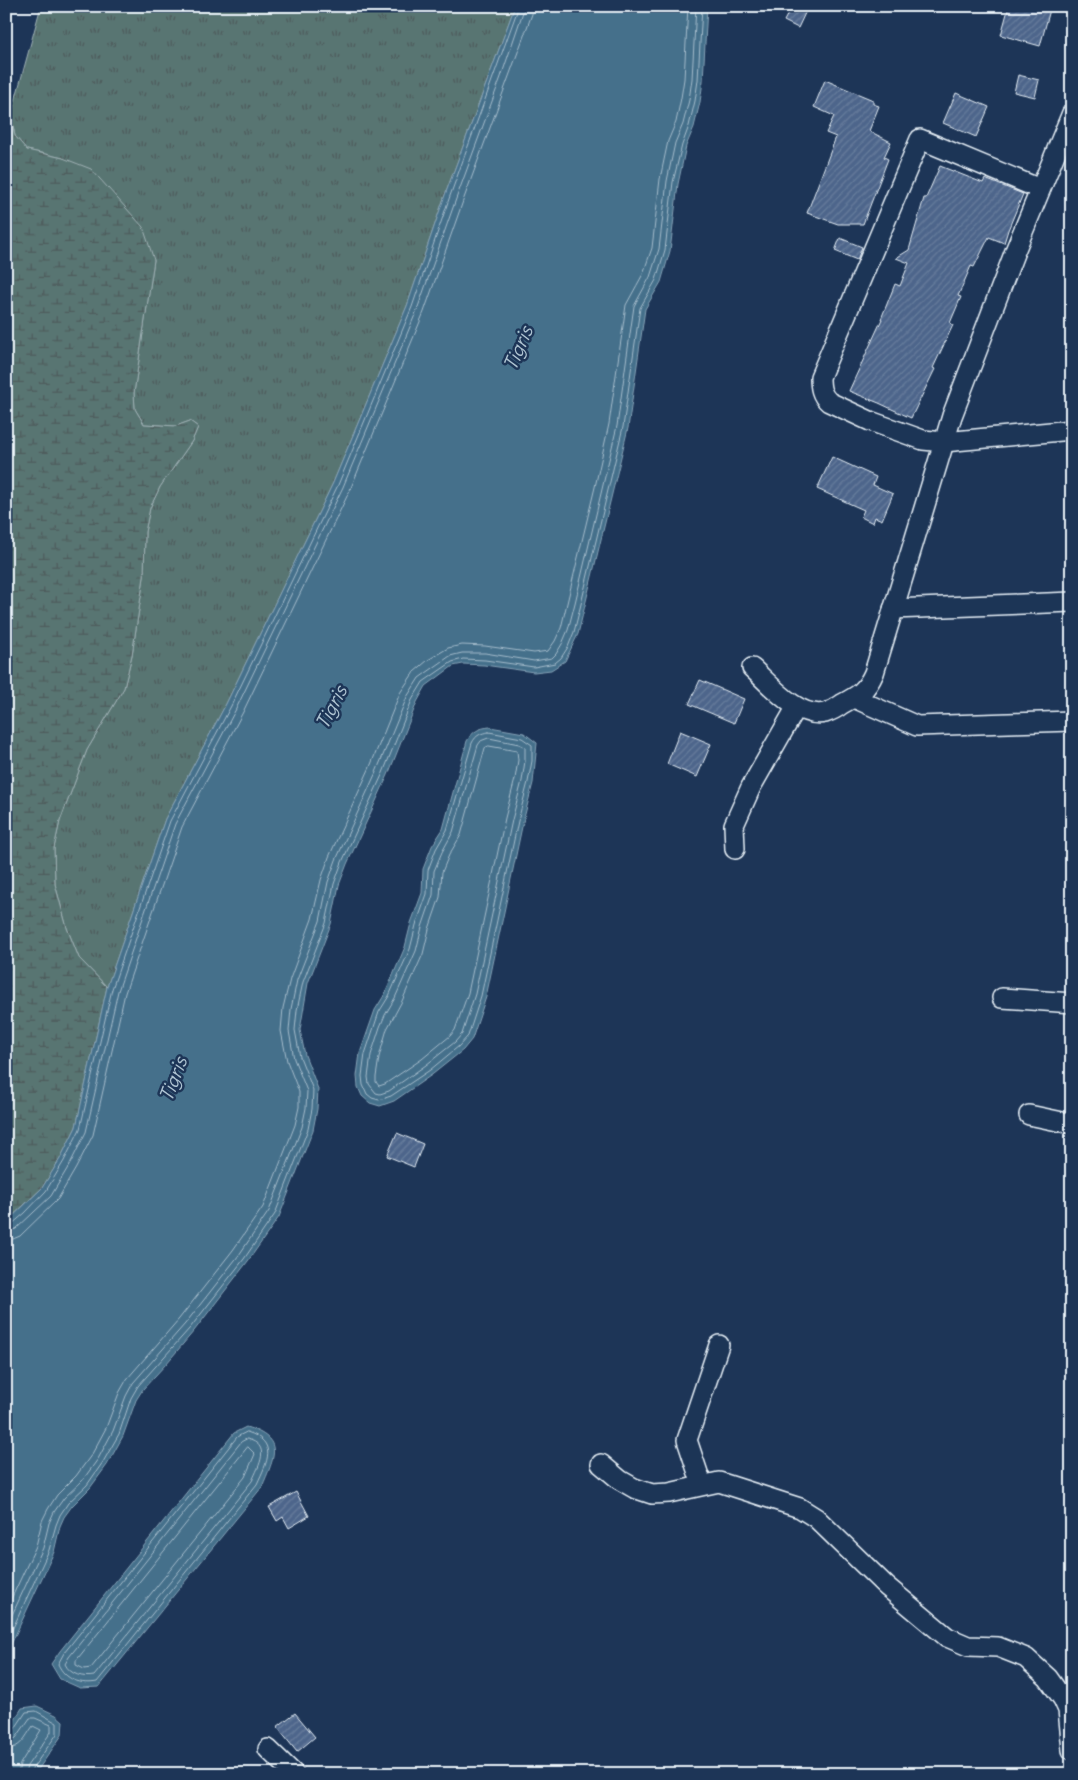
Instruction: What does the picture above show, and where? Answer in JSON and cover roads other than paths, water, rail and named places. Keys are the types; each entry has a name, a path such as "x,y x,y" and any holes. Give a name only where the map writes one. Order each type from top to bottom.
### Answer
{"street":[{"path":"752,668 796,708 811,713 823,713 854,698 863,692 874,673 952,416 1040,189 1072,113"},
{"path":"1040,189 920,139 820,377 820,388 824,398 829,402 870,421 923,440 944,442 1072,430"},
{"path":"893,609 1072,602"},
{"path":"854,698 917,726 1072,721"},
{"path":"735,849 734,826 751,787 796,708"},
{"path":"1002,998 1072,1003"},
{"path":"1029,1115 1072,1124"},
{"path":"702,1486 687,1440 719,1345"},
{"path":"602,1464 620,1480 634,1488 652,1494 669,1493 719,1482 800,1508 816,1518 886,1586 948,1637 968,1646 998,1648 1026,1658 1056,1686 1064,1699 1068,1710 1072,1750"},
{"path":"268,1748 294,1774"}],"water":[{"name":"Tigris","path":"515,6 707,6 700,102 694,127 686,146 678,184 670,251 661,282 645,309 628,428 578,634 565,661 551,670 534,672 484,665 463,664 453,666 426,686 417,702 388,775 347,864 339,885 331,924 308,983 300,1030 305,1055 318,1089 317,1109 313,1130 279,1217 194,1331 143,1389 136,1400 123,1436 107,1465 90,1488 64,1517 54,1552 6,1655 6,1223 42,1188 60,1159 76,1127 107,987 165,819 226,704 333,483 407,306 445,195"},
{"path":"490,727 524,733 537,743 533,783 486,997 472,1039 463,1050 394,1101 380,1106 370,1103 362,1096 358,1087 357,1076 360,1053 375,1010 385,994 405,947 422,893 423,869 432,846 443,829 467,741 477,731"},
{"path":"246,1427 267,1437 272,1443 274,1450 273,1458 262,1487 99,1687 80,1688 60,1679 51,1664 60,1651 234,1433"},
{"path":"37,1706 56,1715 63,1721 62,1735 35,1774 6,1774 6,1734 22,1708"}]}
